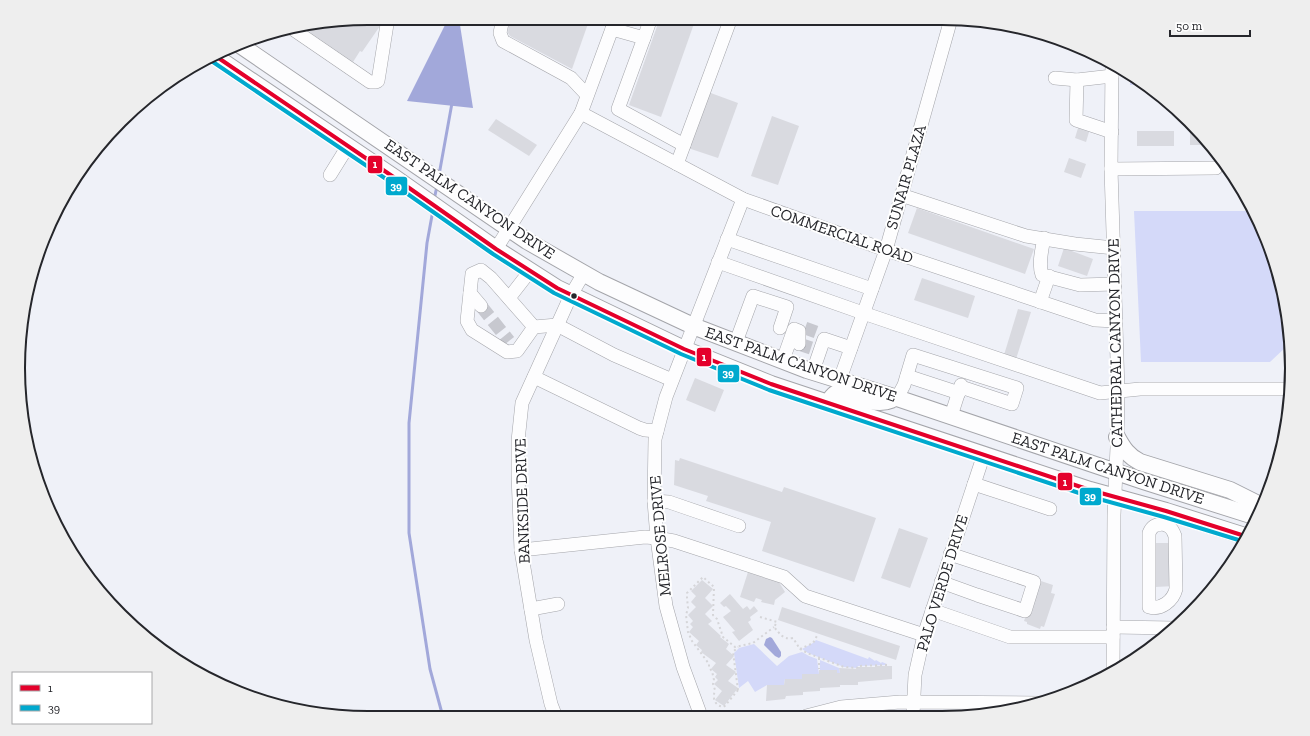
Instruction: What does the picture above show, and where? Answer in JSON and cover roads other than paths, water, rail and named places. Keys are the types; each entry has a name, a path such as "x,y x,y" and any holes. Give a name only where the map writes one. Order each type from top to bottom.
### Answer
{"main road":[{"name":"EAST PALM CANYON DRIVE","path":"245,48 509,229 599,282 694,326 813,371 1116,472 1256,507"},
{"name":"EAST PALM CANYON DRIVE","path":"218,59 395,178 496,249 557,288 684,349 771,384 1115,497 1164,518 1241,536"},
{"path":"828,403 833,395 841,392 869,401 888,401 897,398"},
{"path":"1117,437 1125,451 1132,458 1140,462 1230,490 1256,506"}],"street":[{"path":"298,33 373,83 378,81 384,25"},
{"path":"502,25 500,33 503,41 571,78 587,95"},
{"path":"496,249 580,113 613,25"},
{"path":"618,25 644,38"},
{"path":"649,25 618,109 684,145"},
{"path":"677,164 728,25"},
{"name":"SUNAIR PLAZA","path":"840,379 886,250 949,25"},
{"name":"CATHEDRAL CANYON DRIVE","path":"1112,70 1111,169 1118,391 1113,666"},
{"path":"1055,78 1077,80 1112,76"},
{"path":"1077,80 1076,120 1112,132"},
{"name":"COMMERCIAL ROAD","path":"580,113 743,199 886,250 1095,320 1116,321"},
{"path":"330,175 348,146"},
{"path":"1111,169 1216,168"},
{"path":"901,194 1026,236 1075,244 1114,248"},
{"name":"MELROSE DRIVE","path":"699,711 683,668 666,606 657,538 654,501 655,439 672,380 743,199"},
{"path":"1044,238 1041,271 1042,275 1080,285 1115,284"},
{"path":"727,239 872,289"},
{"path":"718,262 863,313 1100,393 1140,388 1284,388"},
{"path":"534,327 491,278 481,270 472,274 467,321 472,330 507,352 534,327 557,325 614,355 672,380"},
{"path":"509,298 530,271"},
{"name":"BANKSIDE DRIVE","path":"554,711 537,647 521,550 518,441 522,403 571,295 584,273"},
{"path":"736,342 760,276"},
{"path":"1040,302 1048,276"},
{"path":"470,293 481,306"},
{"path":"753,296 787,307 780,328"},
{"path":"783,360 794,329 809,337 851,348"},
{"path":"809,337 813,371"},
{"path":"897,398 904,385 913,355 1017,388 1012,404 907,376"},
{"path":"951,416 966,372"},
{"path":"534,377 639,428 657,431"},
{"name":"PALO VERDE DRIVE","path":"913,709 915,674 924,635 984,454"},
{"path":"974,484 1050,509"},
{"path":"654,501 669,502 739,526"},
{"path":"1164,518 1168,526 1173,530 1175,536 1176,590 1174,596 1168,602 1155,608 1149,607 1149,533 1151,528 1164,518"},
{"path":"521,550 645,537 674,541 784,577 805,596 924,635"},
{"path":"942,582 1025,610 1034,582 950,554"},
{"path":"531,609 558,604"},
{"path":"1154,628 1155,608"},
{"path":"932,610 1010,637 1166,628"},
{"path":"824,711 841,706 885,703 913,709 1006,705"}],"waterway":[{"path":"439,175 452,103"},
{"path":"434,200 437,186"},
{"path":"433,210 427,243 409,423 409,533 430,669 441,711"}],"tunnel":[{"path":"481,306 509,341"},
{"path":"805,328 816,332"},
{"path":"799,344 811,348"}]}
